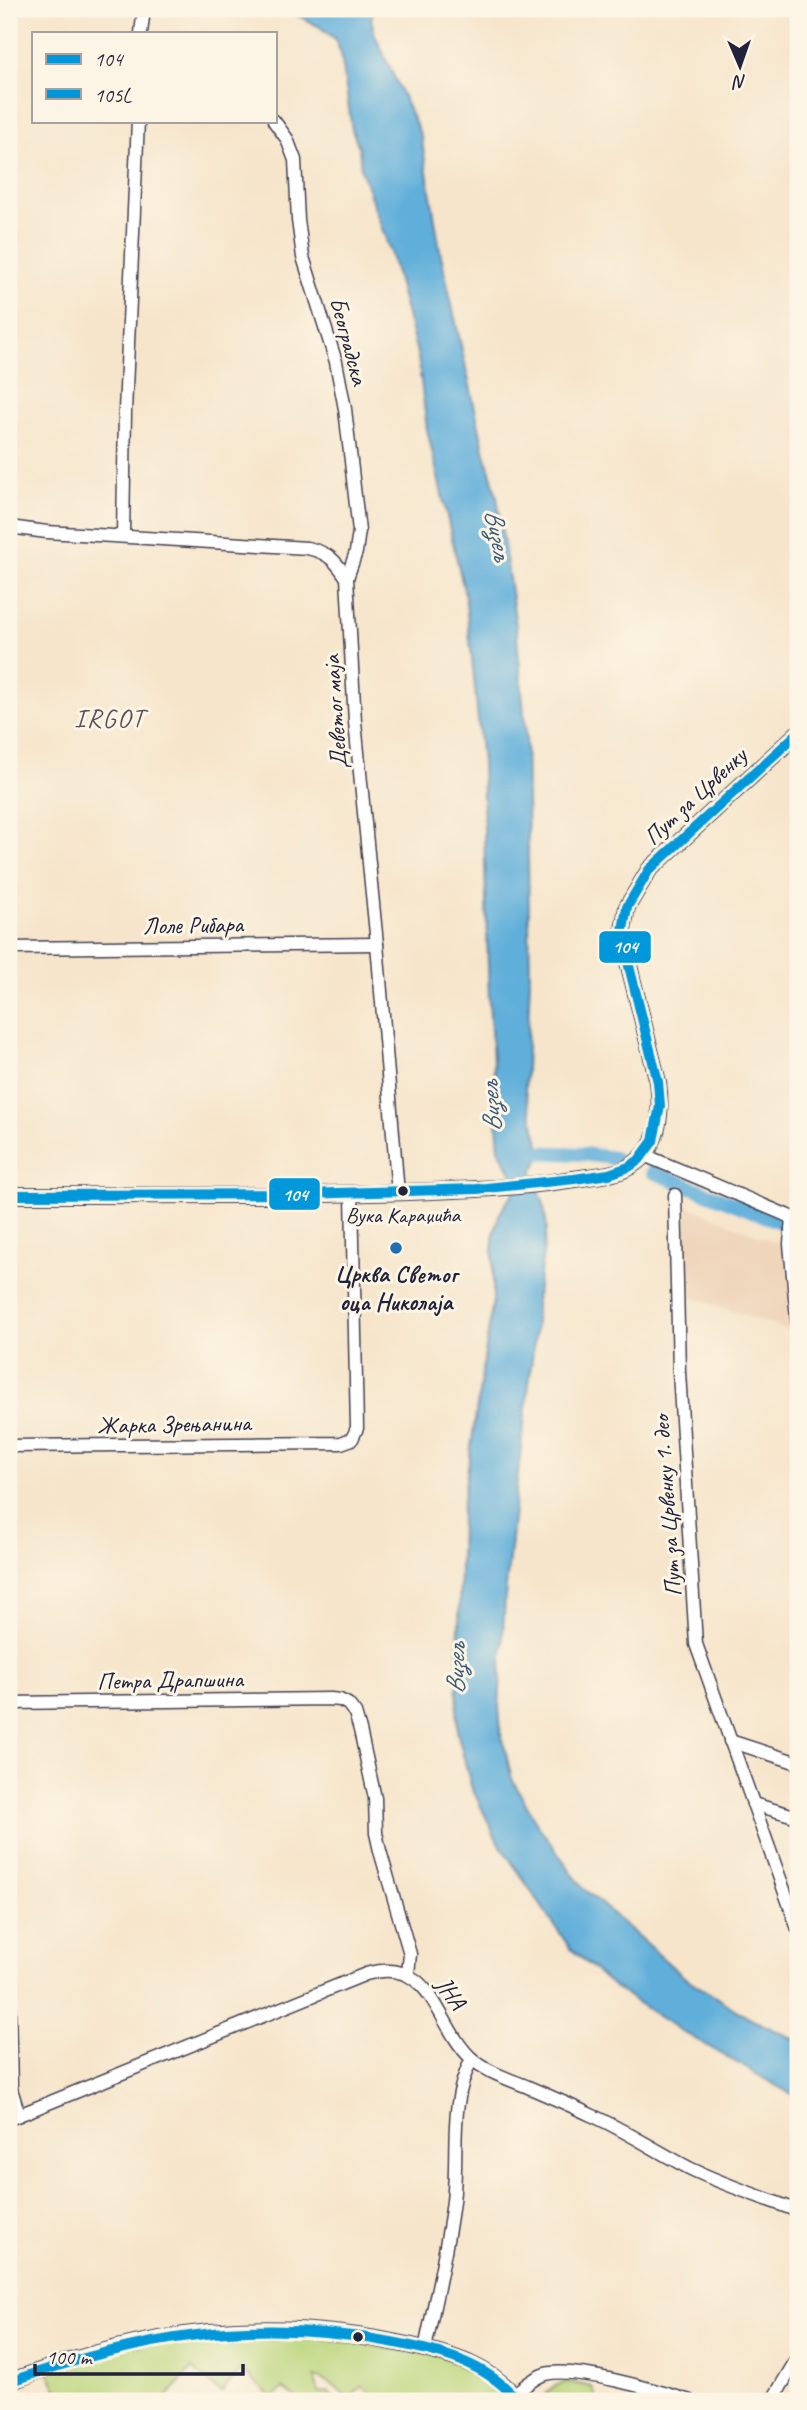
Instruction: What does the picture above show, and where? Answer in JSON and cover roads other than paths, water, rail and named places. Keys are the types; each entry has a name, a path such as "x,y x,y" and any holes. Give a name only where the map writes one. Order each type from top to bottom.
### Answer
{"street":[{"path":"141,32 144,9"},
{"path":"123,536 125,411 138,122"},
{"name":"Београдска","path":"275,122 287,139 295,160 303,257 336,362 345,409 359,531 356,552 347,578"},
{"path":"9,527 47,532 307,548 328,554 347,578"},
{"name":"Деветог маја","path":"347,578 355,722 398,1193"},
{"name":"Пут за Црвенку","path":"643,1155 654,1139 661,1102 626,954 623,930 627,907 649,870 798,733"},
{"name":"Лоле Рибара","path":"9,948 377,944"},
{"path":"9,1195 352,1194 499,1188 613,1173 630,1167 643,1155 793,1224 798,1329"},
{"name":"Жарка Зрењанина","path":"9,1446 341,1443 352,1439 357,1428 352,1194"},
{"name":"Пут за Црвенку 1. део","path":"675,1195 679,1372 696,1644 798,1929"},
{"name":"Петра Драпшина","path":"9,1703 331,1699 348,1704 355,1713 360,1730 375,1798 378,1842 410,1954 408,1974"},
{"path":"730,1741 798,1763"},
{"path":"753,1804 798,1817"},
{"name":"ЈНА","path":"14,2117 366,1975 385,1970 408,1974 428,1994 472,2059 497,2074 600,2119 692,2169 798,2211"},
{"path":"9,2006 14,2117"},
{"path":"425,2349 453,2199 456,2111 460,2086 472,2059"},
{"path":"9,2382 104,2350 162,2337 233,2329 325,2332 425,2349 474,2365 496,2379 516,2398 537,2377 547,2373 566,2373 636,2385 690,2401"},
{"path":"772,2401 798,2357"}],"water":[{"name":"Визељ","path":"286,9 374,9 371,19 375,35 421,136 441,256 497,497 516,626 526,735 530,979 525,1091 540,1147 540,1158 532,1178 543,1201 547,1227 536,1300 536,1326 505,1597 499,1707 501,1733 512,1779 537,1824 583,1888 684,1977 749,2018 798,2041 798,2098 678,2029 614,1987 570,1948 498,1842 471,1786 457,1731 461,1513 493,1300 493,1238 499,1215 514,1191 512,1174 499,1150 489,1001 482,763 474,678 465,595 427,429 418,357 390,251 361,169 359,147 352,130 341,53 334,38 320,27"}],"waterway":[{"path":"523,1152 614,1158"},
{"path":"653,1172 798,1229"}],"place":[{"name":"Вука Караџића","path":"403,1191"},
{"name":"Црква Светог оца Николаја","path":"396,1248"}],"district":[{"name":"IRGOT","path":"110,718"}]}
